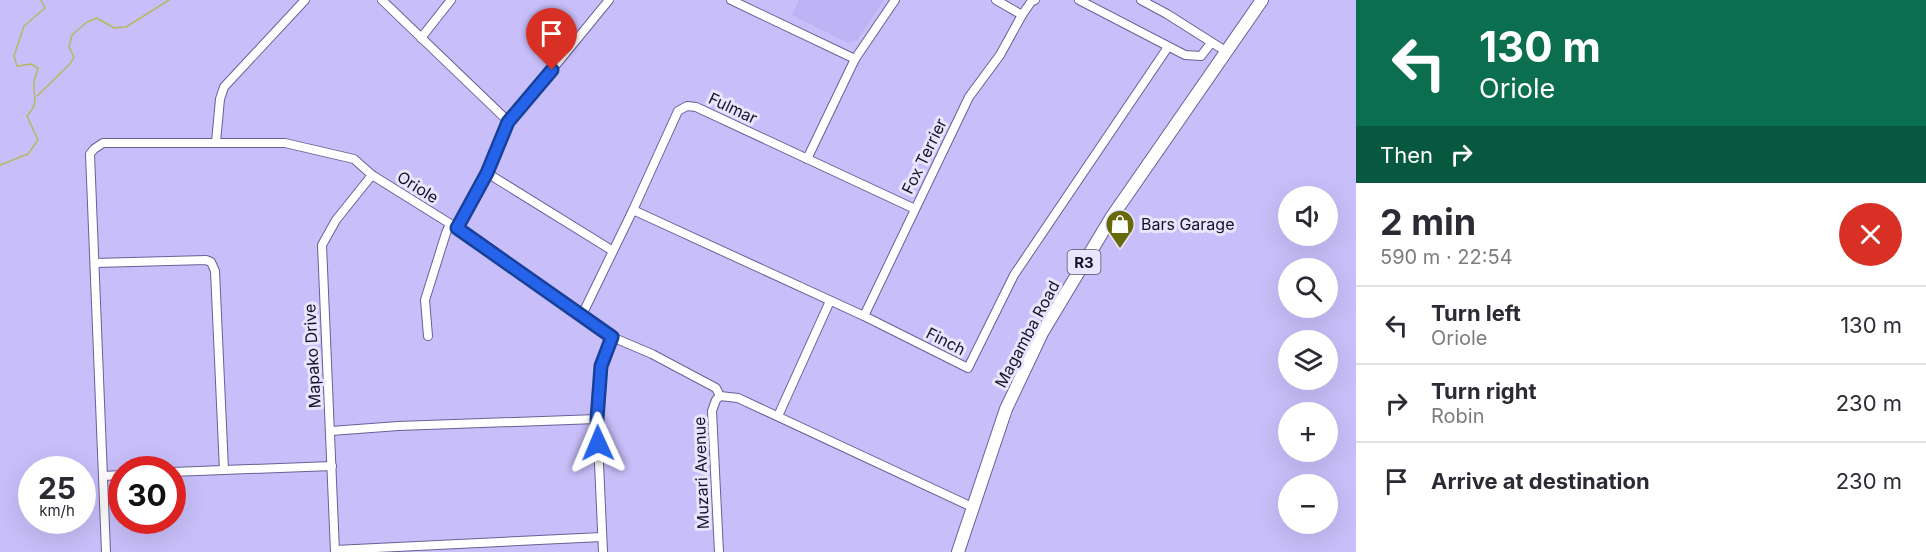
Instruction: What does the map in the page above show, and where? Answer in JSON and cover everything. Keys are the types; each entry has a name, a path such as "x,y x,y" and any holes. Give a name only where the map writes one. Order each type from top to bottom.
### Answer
{"highway":[{"name":"Magamba Road","path":"958,552 1006,409 1042,333 1111,218 1262,0"}],"street":[{"path":"216,142 220,99 224,87 305,0"},
{"path":"382,0 508,122"},
{"path":"421,38 451,0"},
{"path":"428,336 425,300 446,233 453,226 487,173 508,122 609,0"},
{"path":"731,0 855,60"},
{"path":"807,159 855,60 895,0"},
{"path":"996,0 1022,15"},
{"name":"Fox Terrier","path":"864,316 969,98 1000,55 1022,15 1035,0"},
{"path":"1079,0 1185,55 1201,56 1211,43"},
{"path":"1141,0 1227,52"},
{"name":"Finch","path":"633,210 864,316 968,368 1014,275 1168,47"},
{"name":"Fulmar","path":"582,315 678,111 687,106 696,107 915,209"},
{"name":"Oriole","path":"95,263 90,154 94,149 104,143 285,143 354,159 372,175 453,226 612,337 652,354 716,388 720,396"},
{"path":"487,173 613,251"},
{"name":"Mapako Drive","path":"335,551 322,245 336,220 372,175"},
{"path":"106,552 95,263 206,260 211,262 215,271 224,470"},
{"path":"778,416 830,301"},
{"path":"603,552 597,419 601,366 612,337"},
{"path":"720,396 738,398 972,507"},
{"name":"Muzari Avenue","path":"719,552 712,411 720,396"},
{"path":"331,430 597,419"},
{"path":"186,471 332,466"},
{"path":"103,476 108,476"},
{"path":"335,551 602,537"}],"shaded area":[{"path":"799,0 884,0 857,40 848,43 792,15"}],"waterway":[{"path":"0,165 28,154 38,140 27,116 35,103 34,81 38,68 31,64 17,66 14,56 24,26 45,8 41,0"},
{"path":"37,96 70,64 74,57 69,47 72,35 87,22 97,18 114,28 126,27 169,0"}],"place":[{"name":"Bars Garage","path":"1120,250"}],"route":[{"path":"552,70 508,122 487,173 457,228 612,337 601,366 597,419 598,443"}]}
